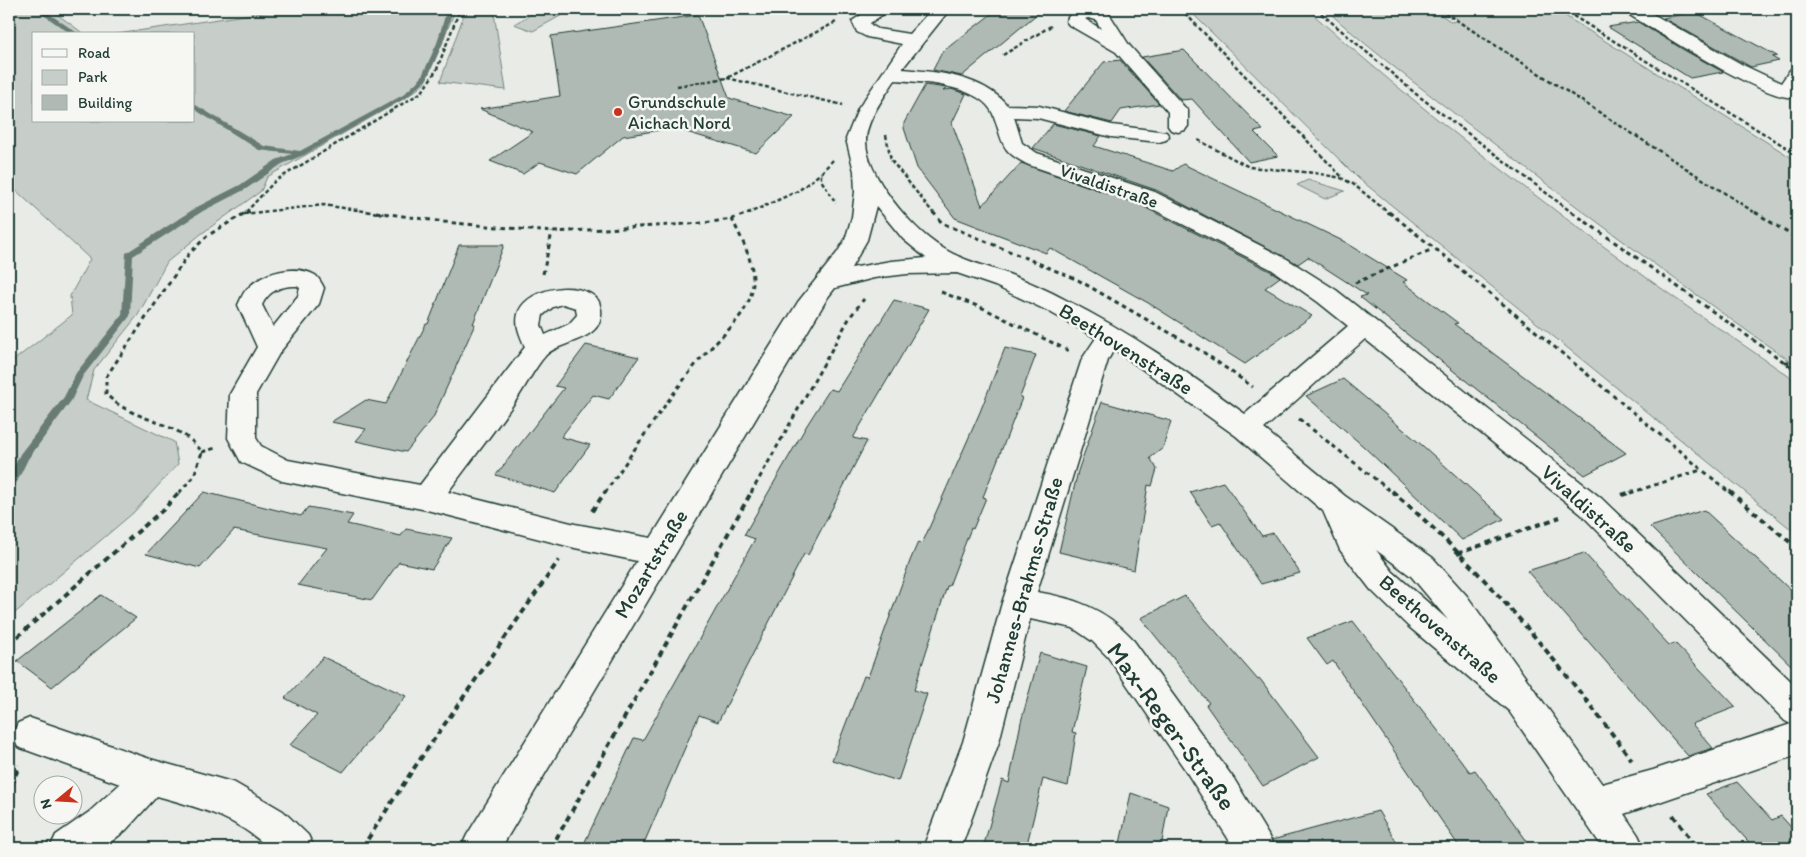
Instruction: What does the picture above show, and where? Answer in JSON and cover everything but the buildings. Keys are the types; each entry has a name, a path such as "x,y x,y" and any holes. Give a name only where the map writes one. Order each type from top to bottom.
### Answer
{"street":[{"path":"882,9 861,22 862,28 873,33 912,40"},
{"name":"Mozartstraße","path":"480,848 807,308 849,253 856,239 864,207 865,176 858,156 856,139 866,110 912,40 941,9"},
{"path":"1632,9 1736,69 1787,93 1793,78 1797,74"},
{"path":"1122,48 1178,111 1184,132"},
{"path":"891,74 941,79 962,84 986,97 1002,111 1039,112 1111,131 1159,136 1158,130 1163,126 1184,132"},
{"name":"Vivaldistraße","path":"1002,111 1010,143 1020,153 1036,161 1148,197 1280,264 1327,296 1591,506 1797,710"},
{"name":"Beethovenstraße","path":"865,176 890,211 910,234 932,252 959,266 1003,281 1057,305 1111,335 1176,378 1246,429 1335,504 1422,567 1456,606 1625,848"},
{"path":"825,283 848,275 884,269 959,266"},
{"path":"427,498 504,397 538,348 578,330 585,323 590,310 582,299 573,296 552,298 536,306 528,319 538,348"},
{"path":"1246,429 1365,325"},
{"name":"Johannes-Brahms-Straße","path":"942,848 981,742 1018,602 1095,359 1111,335"},
{"path":"270,347 243,394 242,438 251,454 282,470 427,498 575,536 658,552"},
{"name":"Beethovenstraße","path":"1335,504 1351,540 1382,580 1419,616 1520,699"},
{"name":"Max-Reger-Straße","path":"1018,602 1071,612 1103,630 1133,664 1241,822 1255,848"},
{"path":"30,735 150,777 222,796 270,824 295,848"},
{"path":"1596,804 1653,788 1797,738"},
{"path":"69,848 96,831 126,805 150,777"}],"path":[{"path":"9,644 165,508 194,476 202,452 195,440 166,424 119,407 106,394 106,377 188,255 207,236 245,213 275,181 422,92 437,69 460,9"},
{"path":"1181,9 1343,178 1474,280 1797,548"},
{"path":"1316,9 1416,94 1505,162 1663,280 1797,371"},
{"path":"1439,9 1644,143 1797,239"},
{"path":"1562,9 1797,154"},
{"path":"677,86 727,78 844,18 861,22"},
{"path":"1003,55 1054,24"},
{"path":"727,78 844,106"},
{"path":"1184,132 1210,144 1228,158 1247,167 1263,170 1327,174 1343,178"},
{"path":"245,213 323,205 444,222 552,232 732,219 761,210 798,191 820,173"},
{"path":"536,306 552,232"},
{"path":"1327,296 1433,249"},
{"path":"1785,362 1797,362"},
{"path":"1422,567 1591,506 1701,470"}],"green space":[{"path":"9,9 50,9 81,32 32,32 32,122 195,122 195,32 131,32 286,9 456,9 424,84 407,97 267,177 261,191 201,234 167,262 138,315 94,370 86,400 174,442 178,464 133,513 9,618 9,364 72,315 70,296 90,259 9,184"},
{"path":"466,9 496,9 494,13 506,90 440,82"},
{"path":"530,9 573,9 533,31 514,24 537,11"},
{"path":"1188,9 1307,9 1432,115 1519,183 1669,294 1797,382 1797,534 1358,178"},
{"path":"1325,9 1432,9 1452,22 1459,20 1442,9 1554,9 1797,161 1797,366 1720,312 1531,172 1386,61"},
{"path":"1308,180 1345,191 1325,199 1297,185"}],"waterway":[{"path":"38,9 73,32"},
{"path":"301,153 405,96 424,79 440,43 450,9"},
{"path":"195,107 262,148 301,153"},
{"path":"9,487 24,457 68,399 79,375 126,316 129,255 200,209 243,187 279,162 301,153"}],"place":[{"name":"Grundschule Aichach Nord","path":"618,112"}]}
